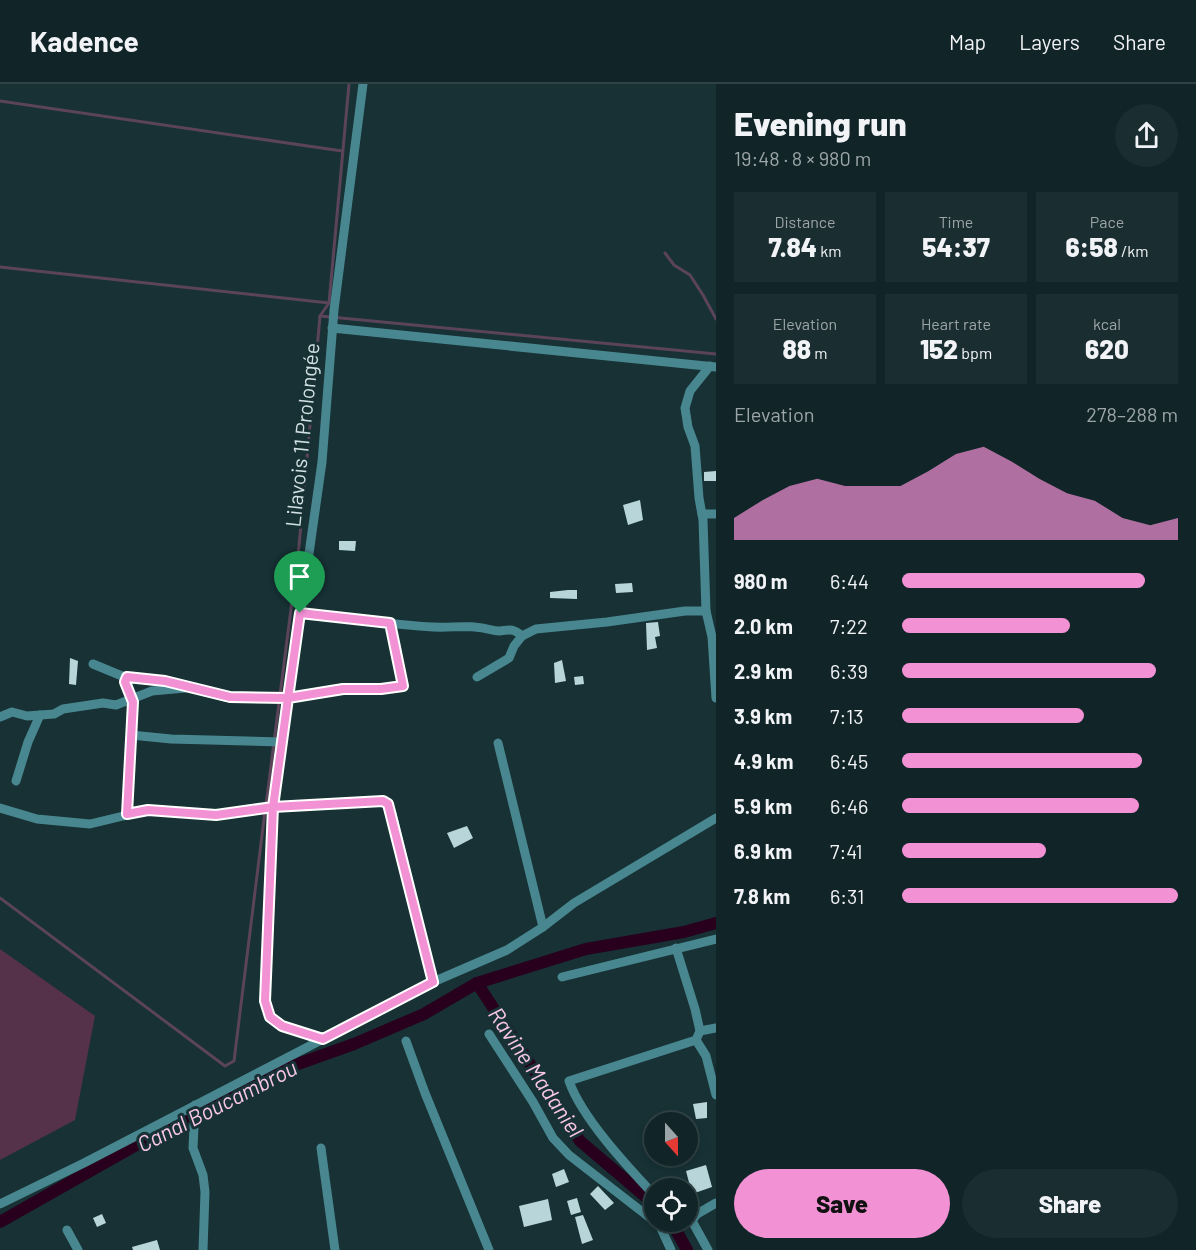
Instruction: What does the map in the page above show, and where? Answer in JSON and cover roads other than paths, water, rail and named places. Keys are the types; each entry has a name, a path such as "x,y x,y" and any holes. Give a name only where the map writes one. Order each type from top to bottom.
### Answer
{"street":[{"name":"Lilavois 11 Prolongée","path":"323,1039 282,1026 270,1017 265,1001 273,807 322,462 332,328 363,84"},
{"path":"332,328 713,367"},
{"path":"713,367 690,391 685,408 695,446 702,514 706,611 712,637 716,698"},
{"path":"702,514 716,514"},
{"path":"477,677 509,658 514,646 522,636 536,628 607,622 686,611 706,611"},
{"path":"300,613 434,627 474,625 497,631 515,630 522,636"},
{"path":"93,664 127,677 165,681 230,697 288,698 343,689 381,689 403,686 390,623"},
{"path":"127,677 125,682 132,700 127,814"},
{"path":"0,717 12,712 27,716 40,716 54,714 63,709 103,703 116,705 152,692 193,687"},
{"path":"16,781 28,742 40,716"},
{"path":"131,735 171,740 282,742"},
{"path":"498,743 543,927"},
{"path":"0,808 37,819 90,824 148,810 216,815 273,807 383,801 388,804 433,982"},
{"path":"0,1204 433,982 507,950 543,927 574,903 716,818"},
{"path":"562,977 716,939"},
{"path":"676,948 696,1009 698,1036 706,1056 716,1095"},
{"path":"644,1185 583,1109 569,1081 716,1028"},
{"path":"489,1034 533,1102 553,1138 569,1155 644,1213"},
{"path":"406,1041 489,1250"},
{"path":"195,1105 193,1148 203,1175 205,1192 203,1250"},
{"path":"321,1148 334,1250"},
{"path":"698,1213 716,1203"},
{"path":"67,1230 78,1250"},
{"path":"663,1232 671,1250"},
{"path":"697,1232 708,1250"}],"waterway":[{"path":"266,805 299,546 320,316 329,303 349,84"},
{"path":"0,101 342,151"},
{"path":"665,253 674,265 690,275 716,319"},
{"path":"0,267 329,303"},
{"path":"320,316 716,354"},
{"path":"0,898 225,1066 234,1061 265,811"},
{"name":"Canal Boucambrou","path":"0,1222 175,1123 267,1075 354,1044 424,1014 477,983 586,949 684,932 716,923"},
{"name":"Ravine Madaniel","path":"477,983 580,1141 644,1195"},
{"name":"Ravine Madaniel","path":"677,1232 687,1250"}]}
